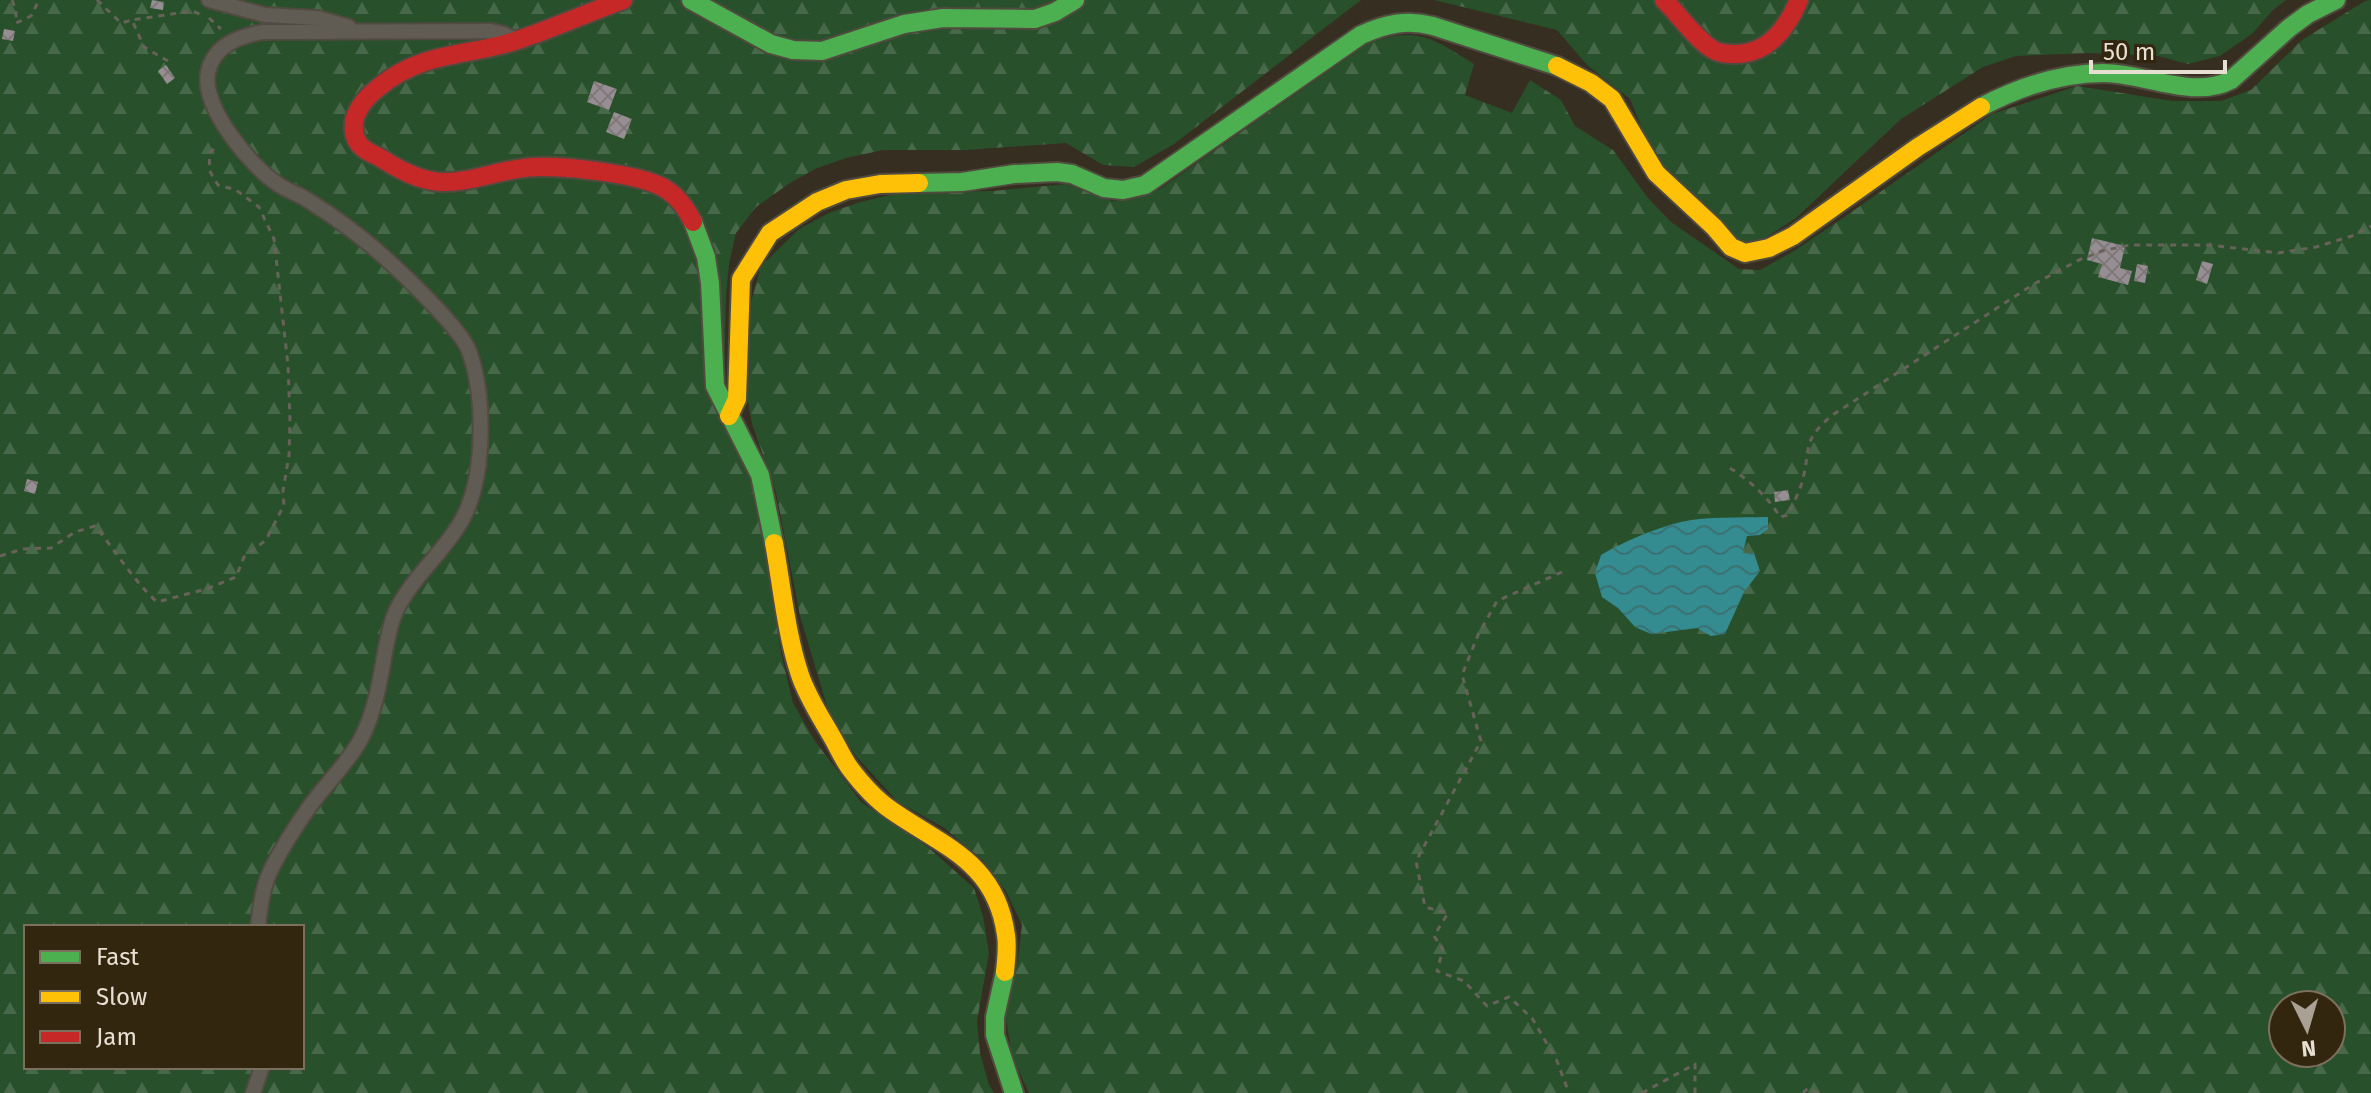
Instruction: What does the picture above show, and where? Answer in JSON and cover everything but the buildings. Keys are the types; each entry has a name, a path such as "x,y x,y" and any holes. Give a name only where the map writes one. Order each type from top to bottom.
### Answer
{"street":[{"path":"209,0 265,15 318,18 365,31"},
{"path":"623,0 496,47 424,61 377,88 357,109 352,128 359,145 400,172 429,182 468,180 503,170 555,166 617,176 667,189 687,209 698,229 710,286 715,386 760,475 791,641 801,677 847,764 870,792 889,809 960,854 983,875 994,895 1007,938 995,1035 1014,1093"},
{"path":"691,0 771,44 793,50 822,51 904,24 943,18 1035,19 1075,0"},
{"path":"1664,0 1711,49 1721,54 1738,55 1769,44 1781,32 1799,0"},
{"path":"729,416 737,399 741,279 770,233 817,202 846,190 880,184 962,182 1014,174 1072,174 1104,188 1123,190 1145,185 1375,28 1414,22 1438,27 1519,52 1582,78 1607,94 1649,164 1668,189 1699,212 1726,243 1741,253 1755,252 1804,230 1926,142 2004,97 2049,80 2103,72 2190,86 2230,82 2243,67 2305,16 2336,0"},
{"path":"258,925 269,874 361,737 373,709 390,626 396,611 466,512 479,467 480,420 468,349 458,332 377,251 305,198 279,185 262,170 231,136 212,105 206,83 210,64 221,48 243,36 262,32 491,31 516,40"},
{"path":"221,48 223,32"},
{"path":"253,1093 261,1069"}],"path":[{"path":"12,0 16,23 31,16 39,0"},
{"path":"97,0 121,23 192,11 213,19 223,32"},
{"path":"132,20 144,47 168,61"},
{"path":"0,556 23,549 51,548 75,532 95,526 129,572 157,602 236,577 244,557 266,540 284,505 290,420 288,365 274,239 259,207 236,190 218,185 209,170 210,152 231,136"},
{"path":"1730,468 1745,477 1780,517 1788,515 1802,481 1806,451 1814,432 1831,416 2034,284 2102,251 2130,245 2209,245 2278,253 2316,247 2352,236 2371,226"},
{"path":"1562,572 1497,601 1478,635 1462,675 1481,741 1416,861 1425,907 1448,913 1434,936 1443,949 1437,971 1464,981 1487,1006 1509,997 1532,1018 1557,1061 1569,1093"},
{"path":"1642,1093 1695,1064 1695,1093"},
{"path":"1803,1093 1808,1088 1818,1093"}],"green space":[{"path":"0,0 1361,0 1174,144 1134,167 1103,165 1066,143 966,150 883,150 815,169 790,183 756,207 736,233 726,295 723,415 751,479 768,548 771,593 793,703 815,741 861,802 929,848 974,888 983,916 989,953 977,1021 980,1053 994,1093 0,1093"},
{"path":"1434,0 2286,0 2253,33 2220,56 2188,64 2158,56 2088,53 2016,56 1983,67 1901,119 1796,218 1749,248 1735,246 1709,214 1654,158 1630,99 1587,65 1557,30"},
{"path":"2371,0 2371,1093 1029,1093 1012,1056 1005,1013 1018,959 1022,925 1006,891 983,860 943,827 898,802 856,756 830,716 800,616 776,492 752,424 746,390 750,306 761,266 799,229 829,213 902,192 993,191 1066,184 1112,201 1134,199 1160,189 1367,44 1399,35 1412,35 1435,41 1474,64 1465,95 1512,113 1530,80 1561,100 1575,126 1613,150 1648,198 1671,222 1739,269 1760,270 1794,251 1992,114 2077,86 2173,101 2221,101 2251,90 2302,40"}],"water":[{"path":"1768,517 1768,529 1760,535 1747,536 1743,553 1754,553 1760,571 1744,592 1725,634 1711,636 1697,628 1651,634 1635,627 1618,608 1602,597 1595,573 1601,555 1620,545 1691,520"}],"traffic: fast":[{"path":"691,0 771,44 793,50 822,51 904,24 943,18 1035,19 1075,0"},
{"path":"1981,107 2041,82 2088,74 2119,74 2185,87 2216,85 2231,80 2308,14 2336,0"},
{"path":"919,183 962,182 1014,174 1057,172 1072,174 1104,188 1123,190 1145,185 1361,35 1396,24 1433,26 1557,66"},
{"path":"693,222 706,257 710,283 715,386 760,475 774,543"},
{"path":"1005,972 995,1017 995,1035 1014,1093"}],"traffic: slow":[{"path":"1557,66 1591,83 1612,99 1656,173 1731,247 1745,253 1769,248 1793,236 1918,147 1981,107"},
{"path":"729,416 737,399 741,279 770,233 817,202 846,190 880,184 919,183"},
{"path":"774,543 791,643 800,675 814,706 846,763 868,790 891,810 965,859 979,873 1000,910 1006,935 1005,972"}],"traffic: jam":[{"path":"623,0 515,41 445,56 395,75 363,103 354,122 355,137 368,152 408,173 432,181 461,181 537,167 597,171 639,179 671,193 693,222"},
{"path":"1664,0 1706,45 1727,54 1748,53 1768,44 1783,29 1799,0"}]}
